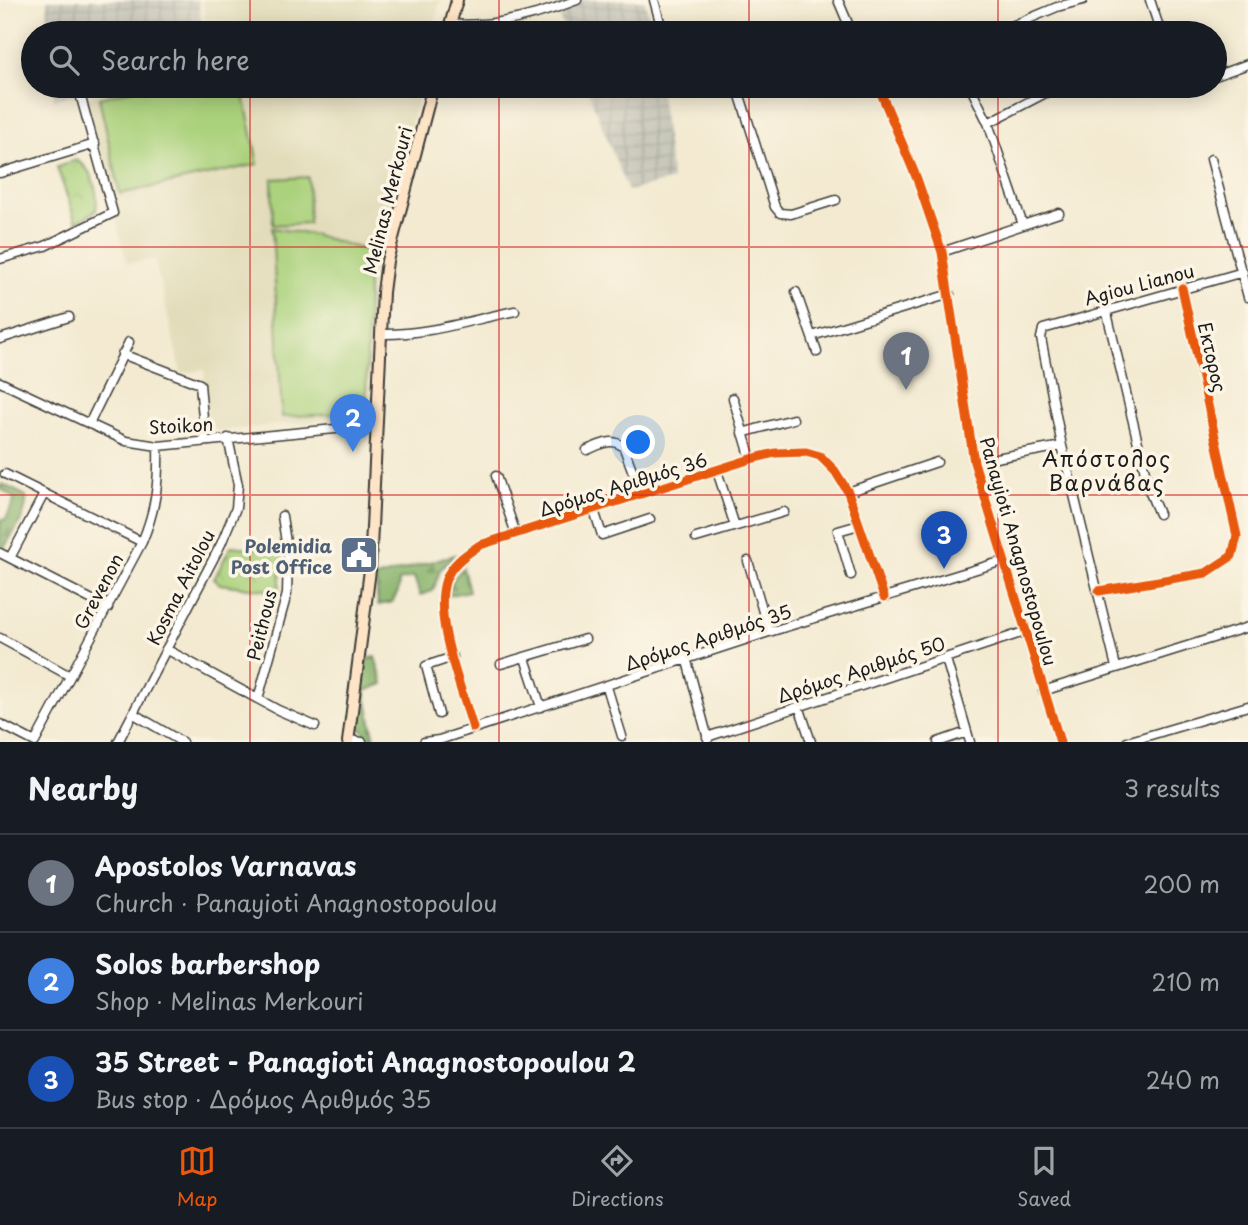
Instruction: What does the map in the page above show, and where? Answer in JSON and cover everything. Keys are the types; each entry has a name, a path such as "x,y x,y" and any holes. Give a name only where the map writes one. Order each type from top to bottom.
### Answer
{"main road":[{"path":"451,21 457,0"},
{"name":"Melinas Merkouri","path":"349,741 370,570 387,261 430,98"}],"street":[{"path":"505,21 552,10 577,0"},
{"path":"654,0 660,21"},
{"path":"838,0 846,21"},
{"path":"1023,21 1056,7 1083,0"},
{"path":"1150,0 1157,21"},
{"path":"1227,72 1248,64"},
{"path":"0,259 45,246 113,213 81,98"},
{"path":"741,98 775,207 780,213 791,214 836,201"},
{"name":"Panayioti Anagnostopoulou","path":"884,98 917,179 942,252 974,462 1024,632 1060,742"},
{"path":"976,98 988,123 1023,225"},
{"path":"988,123 1036,98"},
{"path":"0,173 94,144"},
{"path":"1211,159 1248,297"},
{"path":"942,252 1059,213"},
{"name":"Agiou Lianou","path":"1062,446 1041,338 1043,329 1243,272"},
{"name":"Εκτορος","path":"1099,591 1206,573 1232,556 1237,536 1182,288"},
{"path":"796,292 817,352"},
{"path":"812,336 950,294"},
{"path":"1106,309 1150,493 1159,514"},
{"path":"382,334 429,332 462,321 515,311"},
{"path":"0,339 69,317"},
{"path":"89,424 129,342"},
{"path":"122,355 200,384 205,440"},
{"name":"Stoikon","path":"0,382 126,441 159,446 377,425"},
{"path":"733,398 751,459"},
{"path":"742,433 793,419"},
{"name":"Kosma Aitolou","path":"118,742 221,544 236,508 238,485 228,438"},
{"path":"587,450 612,441 619,442 624,447 641,494"},
{"name":"Grevenon","path":"35,742 108,608 154,514 159,489 159,446"},
{"path":"974,462 1062,446 1116,667"},
{"name":"Δρόμος Αριθμός 36","path":"472,729 441,602 446,578 461,558 480,545 751,459 789,451 820,456 835,471 848,492 884,597"},
{"path":"848,492 937,462"},
{"path":"717,471 735,526"},
{"path":"5,474 142,542"},
{"path":"496,475 516,534"},
{"path":"10,558 44,494"},
{"path":"594,510 602,535 650,519"},
{"path":"696,538 784,512"},
{"name":"Peithous","path":"258,699 287,594 288,556 282,516"},
{"path":"851,575 838,531 859,525"},
{"path":"0,553 108,608"},
{"path":"748,561 769,632"},
{"name":"Δρόμος Αριθμός 35","path":"424,742 607,687 769,632 1003,561"},
{"path":"1043,691 1248,627"},
{"name":"Δρόμος Αριθμός 50","path":"708,739 1024,632"},
{"path":"0,638 70,676"},
{"path":"501,664 585,639"},
{"path":"166,649 258,699 315,726"},
{"path":"439,714 426,666 453,657"},
{"path":"525,657 541,707"},
{"path":"946,659 970,742"},
{"path":"687,661 708,739"},
{"path":"607,687 622,736"},
{"path":"799,706 811,742"},
{"path":"1127,742 1148,738 1248,706"},
{"path":"134,714 182,742"},
{"path":"0,724 35,742"},
{"path":"938,742 967,732"},
{"path":"349,741 362,742"}],"shaded area":[{"path":"47,0 198,0 201,21 48,21"},
{"path":"203,0 440,0 436,21 206,21"},
{"path":"554,0 644,0 650,21 561,21"},
{"path":"85,98 418,98 371,277 371,415 217,431 208,419 204,370 181,373 155,259 127,263"},
{"path":"591,98 661,98 672,180 628,191"}],"green space":[{"path":"99,98 245,98 258,164 120,194"},
{"path":"76,160 91,175 97,204 96,211 76,222 57,167"},
{"path":"308,177 309,223 273,225 272,179"},
{"path":"272,228 315,235 372,252 368,279 366,412 282,417"},
{"path":"2,484 26,496 26,503 19,524 4,548 0,549 0,520 6,519 15,499 0,488"},
{"path":"231,546 279,551 282,557 279,592 220,584 214,579"},
{"path":"454,555 440,570 433,591 420,595 414,577 399,581 398,592 392,602 378,605 376,578"},
{"path":"463,568 469,591 446,596 453,579"},
{"path":"375,657 383,684 365,691 374,737 368,737 358,725 363,674 367,659"}],"cycle path":[{"path":"883,98 917,179 942,252 974,462 1060,742"},
{"path":"1099,591 1206,573 1232,556 1237,536 1182,288"},
{"path":"473,728 445,633 443,595 446,579 452,568 480,545 751,459 775,453 806,452 820,456 835,471 848,492 884,597"}],"place":[{"name":"Apostolos Varnavas","path":"906,390"},
{"name":"Solos barbershop","path":"353,452"},
{"name":"Polemidia Post Office","path":"359,555"},
{"name":"35 Street - Panagioti Anagnostopoulou 2","path":"944,569"}],"district":[{"name":"Απόστολος Βαρνάβας","path":"1107,470"}]}
